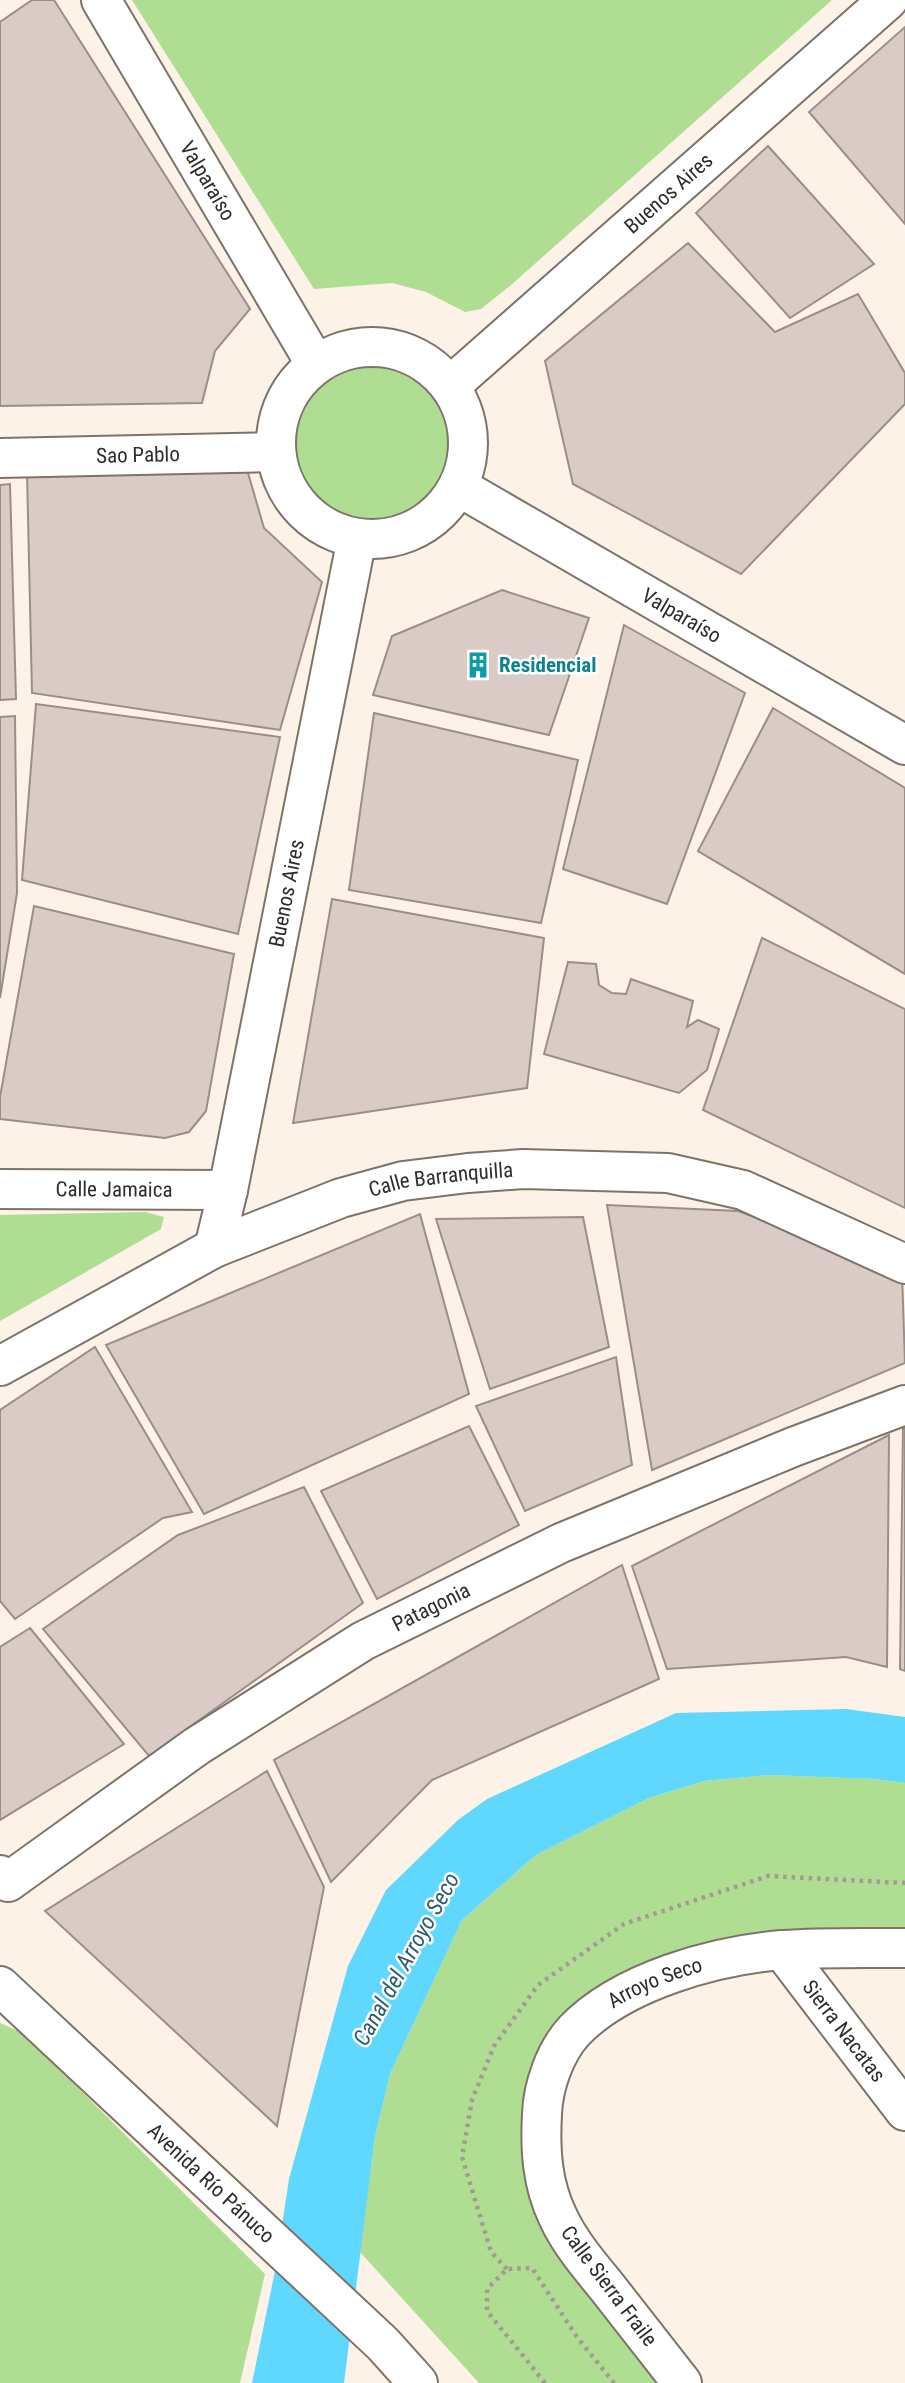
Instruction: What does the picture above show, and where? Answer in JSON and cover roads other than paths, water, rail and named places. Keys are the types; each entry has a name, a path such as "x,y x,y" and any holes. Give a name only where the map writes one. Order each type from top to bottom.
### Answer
{"street":[{"name":"Valparaíso","path":"101,0 314,363"},
{"name":"Buenos Aires","path":"452,385 888,0"},
{"path":"361,348 386,350 424,360 452,385 467,418 469,453 459,487 433,518 398,536 357,538 318,523 288,493 275,452 277,418 291,387 314,363 361,348"},
{"name":"Sao Pablo","path":"0,458 275,452"},
{"name":"Valparaíso","path":"459,487 905,745"},
{"name":"Buenos Aires","path":"214,1248 357,538"},
{"name":"Calle Barranquilla","path":"0,1366 214,1248 341,1198 403,1181 523,1169 668,1173 743,1189 905,1264"},
{"name":"Calle Jamaica","path":"0,1189 228,1189"},
{"name":"Patagonia","path":"0,1875 8,1882 197,1746 363,1641 561,1543 793,1447 905,1405"},
{"name":"Arroyo Seco","path":"545,2184 540,2145 542,2094 555,2062 572,2033 593,2015 622,1996 679,1970 728,1957 782,1950 905,1948"},
{"name":"Sierra Nacatas","path":"782,1950 905,2111"},
{"name":"Avenida Río Pánuco","path":"0,1986 383,2344 418,2383"},
{"name":"Calle Sierra Fraile","path":"545,2184 558,2217 573,2244 682,2383"}],"water":[{"name":"Canal del Arroyo Seco","path":"846,1709 905,1717 905,1783 874,1779 769,1775 704,1781 649,1798 536,1855 462,1920 390,2074 375,2137 344,2383 252,2383 275,2271 289,2179 348,1966 386,1890 458,1820 487,1799 676,1713"}],"place":[{"name":"Residencial","path":"478,665"}]}
